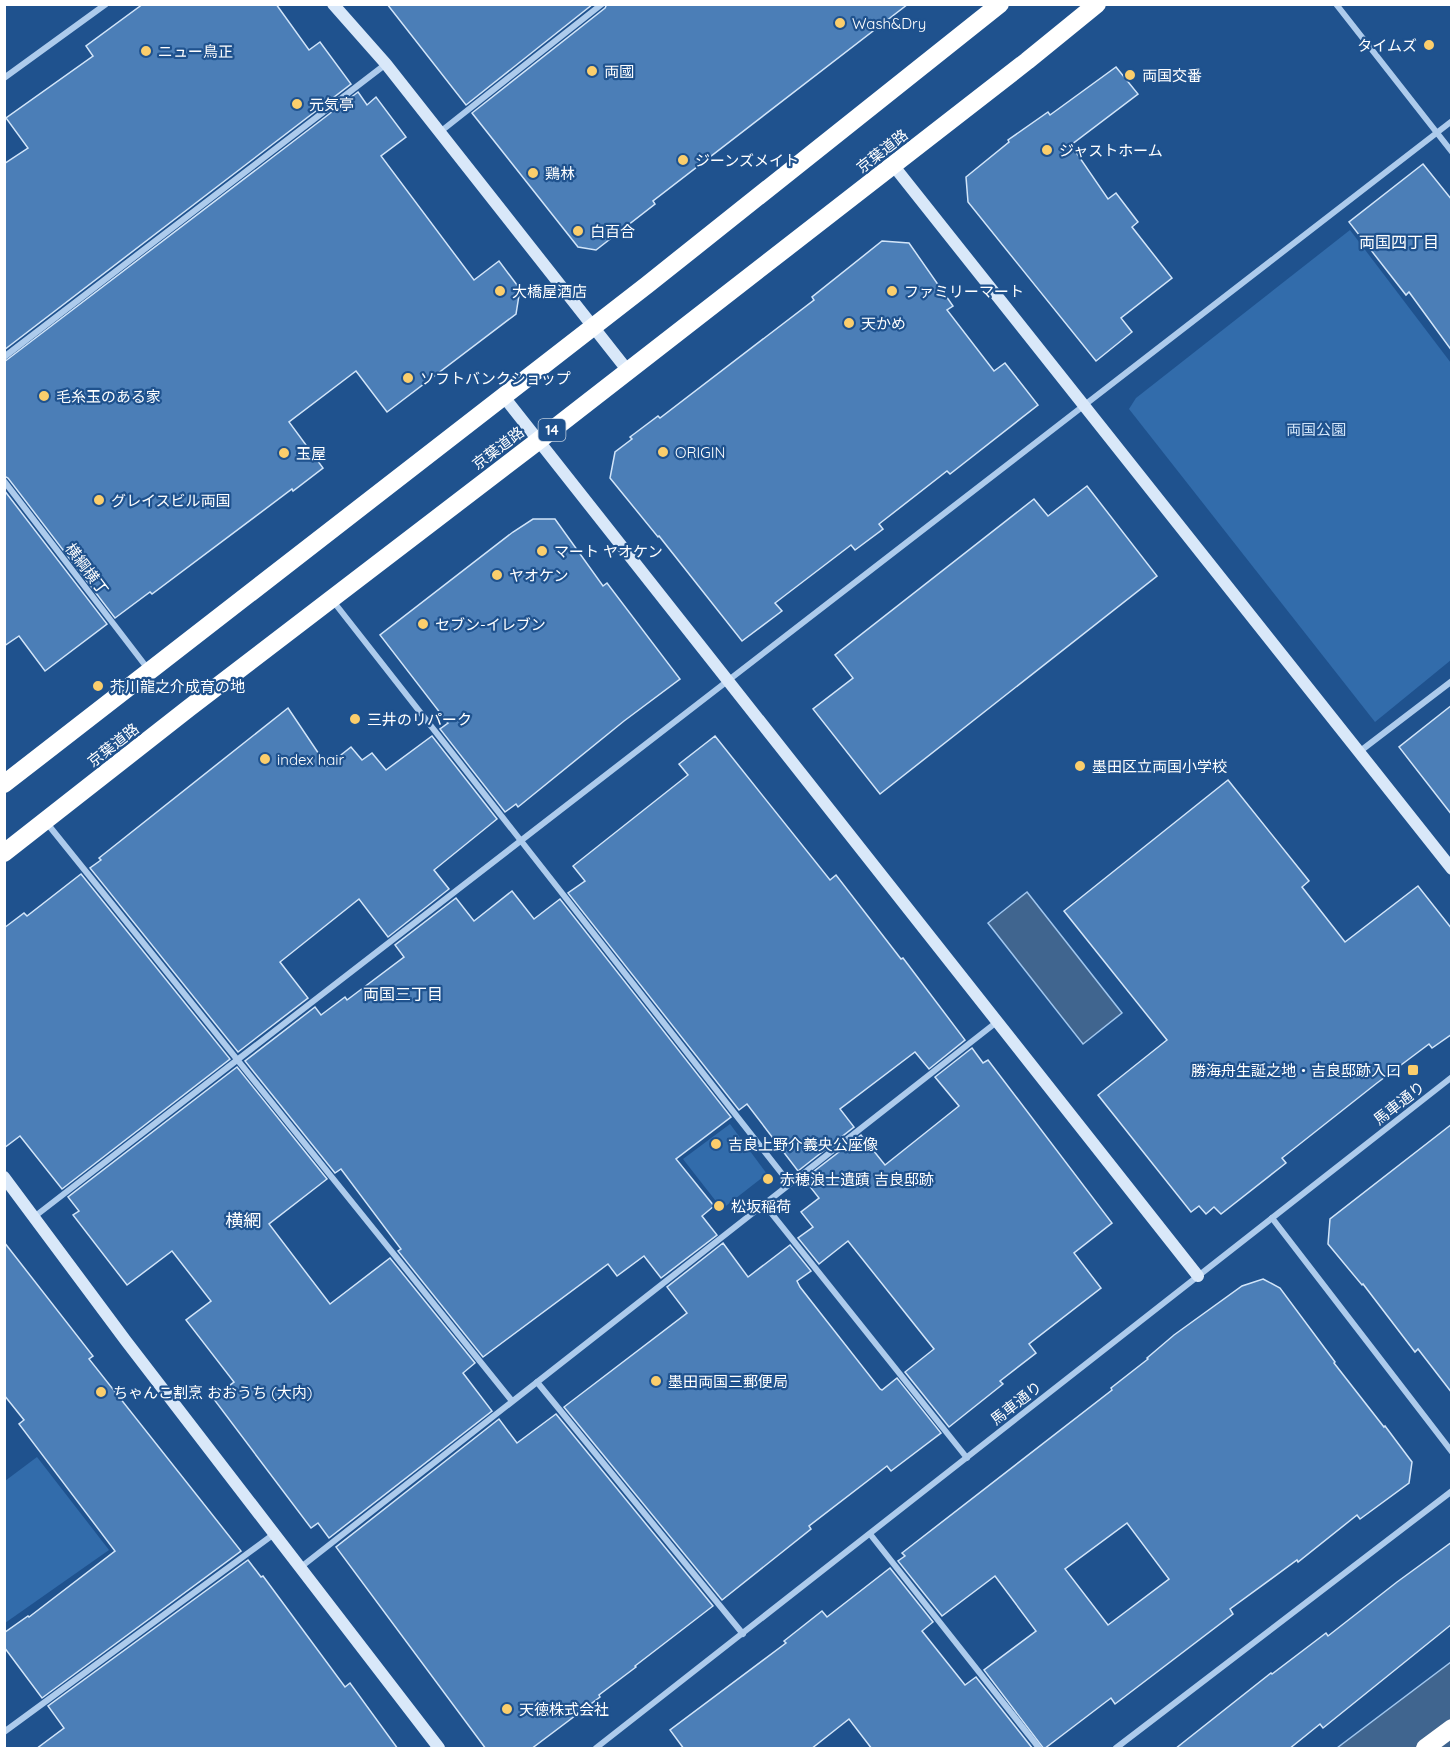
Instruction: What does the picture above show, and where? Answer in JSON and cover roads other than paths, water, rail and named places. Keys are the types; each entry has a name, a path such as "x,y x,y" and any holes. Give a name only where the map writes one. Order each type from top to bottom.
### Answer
{"highway":[{"path":"4,784 593,328 1000,4"},
{"name":"京葉道路","path":"4,853 331,598 538,441 1097,4"},
{"path":"1425,1749 1452,1728"}],"street":[{"path":"4,78 106,4"},
{"path":"333,4 386,64 628,371"},
{"path":"440,132 602,4"},
{"path":"1336,4 1452,152"},
{"path":"4,357 386,64"},
{"path":"34,1217 1452,121"},
{"path":"893,165 1452,868"},
{"path":"504,397 1198,1276"},
{"name":"横綱横丁","path":"4,481 150,672"},
{"path":"331,598 790,1184"},
{"path":"1359,752 1452,681"},
{"path":"46,821 512,1401"},
{"path":"300,1567 998,1021"},
{"name":"馬車通り","path":"596,1749 1452,1077"},
{"path":"4,1177 126,1341 439,1749"},
{"path":"764,1204 967,1458"},
{"path":"1272,1218 1452,1452"},
{"path":"537,1382 742,1634"},
{"path":"1116,1749 1452,1491"},
{"path":"4,1732 275,1534"},
{"path":"870,1534 1039,1749"}],"place":[{"name":"Wash&Dry","path":"840,23"},
{"name":"タイムズ","path":"1429,45"},
{"name":"ニュー鳥正","path":"146,51"},
{"name":"両國","path":"592,71"},
{"name":"両国交番","path":"1130,75"},
{"name":"元気亭","path":"297,104"},
{"name":"ジャストホーム","path":"1047,150"},
{"name":"ジーンズメイト","path":"683,160"},
{"name":"鶏林","path":"533,173"},
{"name":"白百合","path":"578,231"},
{"name":"大橋屋酒店","path":"500,291"},
{"name":"ファミリーマート","path":"892,291"},
{"name":"天かめ","path":"849,323"},
{"name":"ソフトバンクショップ","path":"408,378"},
{"name":"毛糸玉のある家","path":"44,396"},
{"name":"ORIGIN","path":"663,452"},
{"name":"玉屋","path":"284,453"},
{"name":"グレイスビル両国","path":"99,500"},
{"name":"マート ヤオケン","path":"542,551"},
{"name":"ヤオケン","path":"497,575"},
{"name":"セブン-イレブン","path":"423,624"},
{"name":"芥川龍之介成育の地","path":"98,686"},
{"name":"三井のリパーク","path":"355,719"},
{"name":"index hair","path":"265,759"},
{"name":"墨田区立両国小学校","path":"1080,766"},
{"name":"勝海舟生誕之地・吉良邸跡入口","path":"1413,1070"},
{"name":"吉良上野介義央公座像","path":"716,1144"},
{"name":"赤穂浪士遺蹟 吉良邸跡","path":"768,1179"},
{"name":"松坂稲荷","path":"719,1206"},
{"name":"墨田両国三郵便局","path":"656,1381"},
{"name":"ちゃんこ割烹 おおうち (大内)","path":"101,1392"},
{"name":"天徳株式会社","path":"507,1709"}],"district":[{"name":"両国四丁目","path":"1399,242"},
{"name":"両国三丁目","path":"403,994"},
{"name":"横網","path":"243,1220"}],"park label":[{"name":"両国公園","path":"1316,429"}]}
